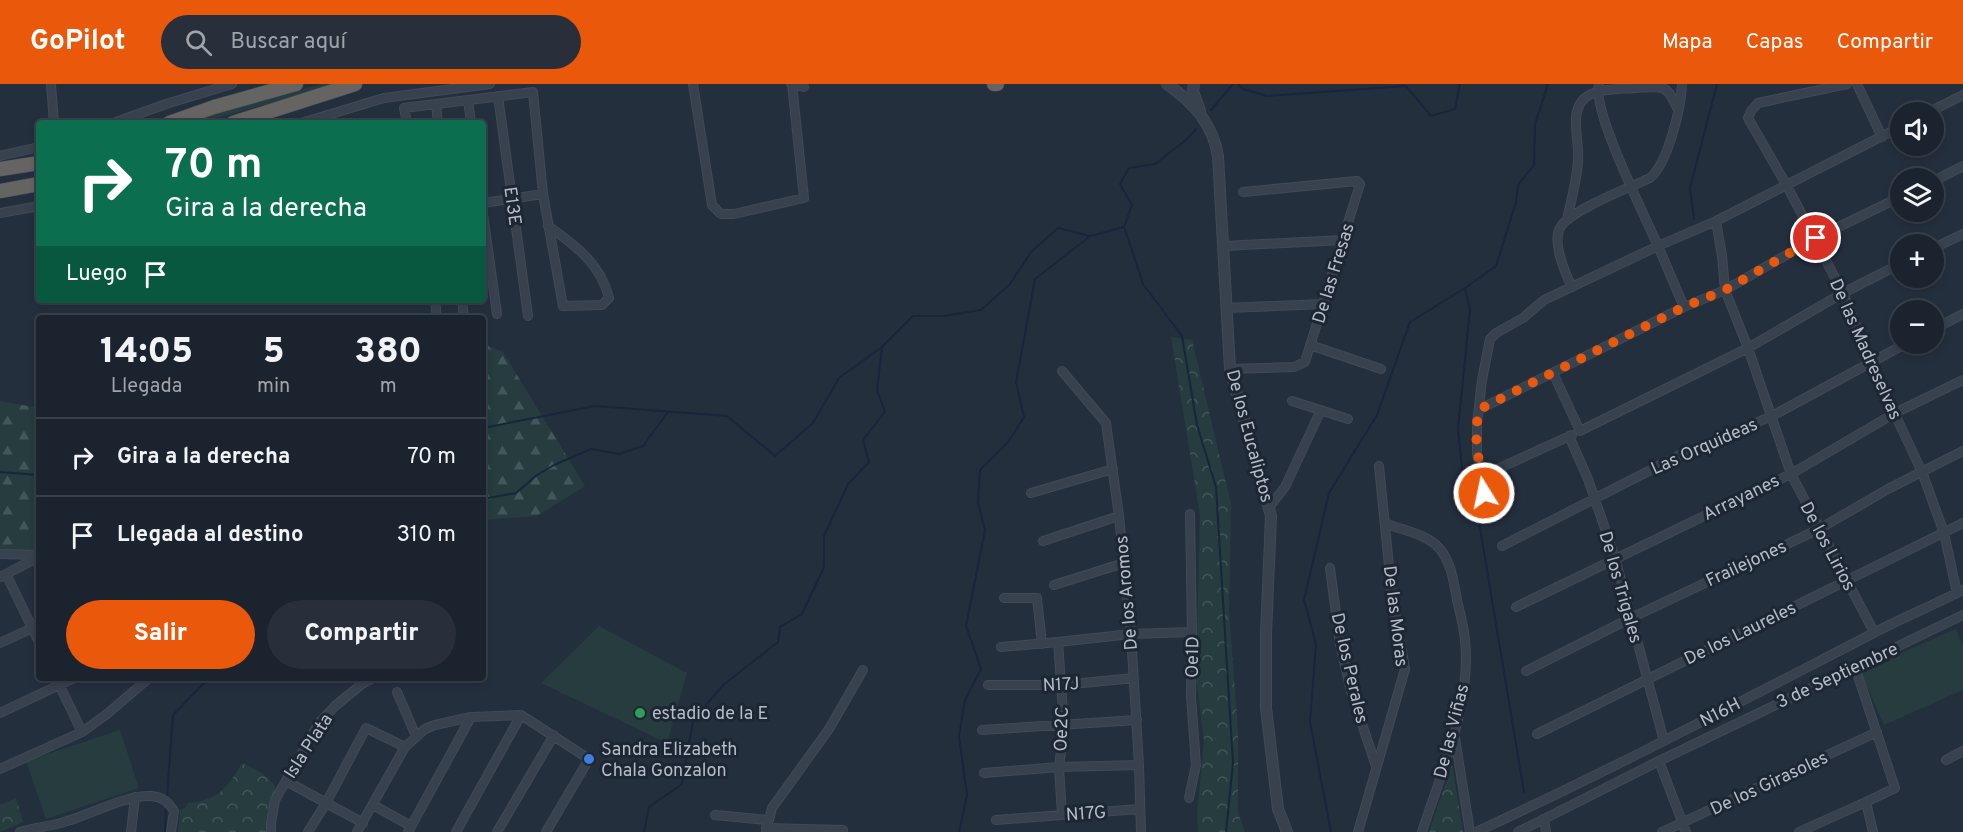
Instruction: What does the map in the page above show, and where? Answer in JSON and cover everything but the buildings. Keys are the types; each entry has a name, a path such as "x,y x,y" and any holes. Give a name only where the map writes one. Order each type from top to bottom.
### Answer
{"highway":[{"path":"177,120 214,107 296,84"},
{"path":"242,120 355,84"},
{"path":"0,169 36,163"},
{"path":"0,191 36,185"}],"street":[{"path":"51,84 54,120"},
{"path":"121,120 232,84"},
{"path":"311,120 384,98 490,84"},
{"path":"693,84 709,193 712,205 721,214 734,214 804,198 791,84 804,87"},
{"name":"De los Eucaliptos","path":"1167,84 1179,92 1201,114 1210,127 1217,146 1230,369 1270,506 1266,708 1278,809 1287,832"},
{"name":"De los Eucaliptos","path":"1194,84 1201,114"},
{"path":"1572,287 1558,247 1559,229 1567,220 1583,210 1650,178 1659,168 1678,111 1682,84"},
{"name":"De las Madreselvas","path":"1847,84 1758,103 1748,118 1816,238 1843,293 1870,361 1922,472 1944,533 1960,592"},
{"path":"1857,84 1882,137"},
{"path":"468,100 475,86"},
{"path":"1567,220 1579,159 1576,116 1581,102 1598,87 1660,87 1671,94 1678,111"},
{"path":"1598,87 1602,118 1684,307"},
{"path":"461,88 468,100 471,120"},
{"path":"406,120 404,108 533,92 543,194 548,226 563,306 602,304 609,298 593,263 577,247 548,226"},
{"path":"1944,104 1963,95"},
{"name":"E13E","path":"498,96 528,316"},
{"path":"436,104 438,120"},
{"path":"1486,500 1477,454 1477,423 1490,339 1496,333 1523,318 1544,300 1716,221 1890,133"},
{"path":"0,156 36,148"},
{"path":"1944,176 1963,166"},
{"name":"De las Fresas","path":"1230,369 1294,367 1306,360 1360,184 1357,181 1243,192"},
{"path":"486,202 543,194"},
{"path":"1480,409 1684,307 1725,290 1816,238 1890,202"},
{"path":"0,213 36,207"},
{"name":"De los Lirios","path":"1716,221 1725,290 1748,348 1791,474 1874,632"},
{"path":"1944,243 1963,234"},
{"path":"486,237 496,314"},
{"path":"1224,246 1343,240"},
{"path":"1482,476 1580,431 1748,348 1843,293 1890,269"},
{"path":"1226,308 1324,304"},
{"path":"1944,324 1963,314"},
{"path":"1310,345 1381,369"},
{"name":"Las Orquideas","path":"1502,546 1682,454 1772,416 1890,351"},
{"name":"De los Aromos","path":"1062,371 1106,423 1119,516 1131,634 1141,832"},
{"path":"1553,373 1580,431"},
{"name":"Arrayanes","path":"1516,607 1791,474 1895,414 1963,380"},
{"path":"1292,401 1348,419"},
{"path":"1270,506 1285,488 1322,410"},
{"name":"De los Trigales","path":"1569,436 1582,463 1615,558 1664,741"},
{"name":"Frailejones","path":"1526,671 1818,529 1963,451"},
{"name":"De las Moras","path":"1359,832 1405,669 1392,596 1380,466"},
{"path":"1031,493 1113,469"},
{"name":"Oe1D","path":"1189,798 1196,765 1191,696 1190,514"},
{"path":"1043,541 1119,516"},
{"name":"De las Viñas","path":"1385,523 1429,540 1439,548 1446,559 1453,579 1465,640 1464,687 1454,735 1422,832"},
{"name":"De los Laureles","path":"1536,734 1963,523"},
{"path":"0,554 36,556"},
{"path":"0,643 36,626 3,575 36,558"},
{"path":"1054,585 1124,563"},
{"name":"De los Perales","path":"1330,568 1343,656 1351,690 1377,766"},
{"name":"N16H","path":"1476,832 1546,800 1874,632 1960,592"},
{"path":"1004,598 1037,598 1042,644"},
{"name":"3 de Septiembre","path":"1518,832 1659,761 1963,615"},
{"path":"1001,647 1131,634 1192,632"},
{"name":"Oe2C","path":"1058,643 1064,725 1059,767 1062,815"},
{"path":"1799,832 1895,788 1855,667"},
{"path":"767,827 772,808 829,729 863,670"},
{"name":"N17J","path":"988,685 1062,685 1134,678"},
{"path":"0,769 82,732 146,681"},
{"name":"Isla Plata","path":"272,832 270,823 275,800 319,723 335,706 368,681"},
{"path":"0,713 58,682 82,732"},
{"path":"397,692 416,736"},
{"path":"456,832 521,715"},
{"path":"357,832 405,747 425,729 435,724 471,717 521,715 590,759 546,832"},
{"path":"373,805 409,829 471,717"},
{"path":"982,730 1137,720"},
{"path":"308,832 366,728 405,747"},
{"name":"De los Girasoles","path":"1662,832 1685,828 1877,732"},
{"path":"497,832 554,735"},
{"path":"1454,735 1470,832"},
{"path":"1947,760 1963,751"},
{"path":"1659,761 1685,828"},
{"path":"984,773 1059,767 1139,765"},
{"path":"286,781 363,823"},
{"path":"20,832 34,827 57,824 135,797 150,796 169,802 174,811 171,832"},
{"path":"131,832 135,797"},
{"path":"1866,802 1873,832"},
{"name":"N17G","path":"996,820 1139,809"},
{"path":"715,815 767,827 843,830"},
{"path":"1544,819 1546,832"}],"green space":[{"path":"321,84 339,84 211,120 194,120"},
{"path":"1171,337 1192,340 1231,504 1229,612 1238,731 1238,813 1245,832 1198,832 1197,815 1204,741 1196,677 1200,515"},
{"path":"486,345 503,352 585,486 537,516 486,520"},
{"path":"0,401 36,407 36,556 0,553"},
{"name":"estadio de la E","path":"599,626 687,673 667,743 541,683"},
{"path":"1956,629 1963,646 1963,690 1884,725 1860,671"},
{"path":"120,730 139,788 46,819 26,761"},
{"path":"242,763 262,773 274,784 276,793 268,832 178,832 180,810 188,803 215,796 227,786"},
{"path":"1452,765 1463,832 1429,832"},
{"path":"16,798 23,822 0,832 0,805"}],"waterway":[{"path":"1211,110 1233,84"},
{"path":"1238,84 1243,89 1267,96 1406,86 1431,116 1455,109 1460,84"},
{"path":"1331,832 1310,722 1316,644 1304,600 1329,493 1377,415 1410,322 1496,266 1516,202 1518,185 1534,165 1535,124 1548,84"},
{"path":"1694,219 1690,188 1717,84"},
{"path":"486,427 595,406 727,416 775,456 813,423 839,378 882,347 913,316 944,316 981,310 1010,284 1031,252 1058,228 1090,236 1124,227 1132,205 1120,184 1129,168 1155,164 1186,140 1196,129"},
{"path":"1124,227 1143,284 1182,336 1197,425 1216,487 1233,763 1226,832"},
{"path":"959,832 967,795 959,736 965,700 981,669 966,626 985,530 978,503 980,470 1009,441 1024,417 1016,382 1035,279 1089,237"},
{"path":"1465,288 1470,309 1458,429 1463,478 1479,522 1524,792"},
{"path":"644,832 649,807 682,784 693,721 723,685 778,642 780,627 802,614 824,567 824,536 848,484 869,462 863,440 885,412 877,390 882,347"},
{"path":"486,498 516,493 537,475 554,465 591,449 619,454 643,446 667,413"},
{"path":"0,472 36,475"},
{"path":"167,796 173,715 206,681"},
{"path":"165,832 166,809"}],"place":[{"name":"estadio de la E","path":"640,713"},
{"name":"Sandra Elizabeth Chala Gonzalon","path":"589,759"}],"route":[{"path":"1484,493 1477,454 1477,423 1480,409 1684,307 1725,290 1816,238"}]}
